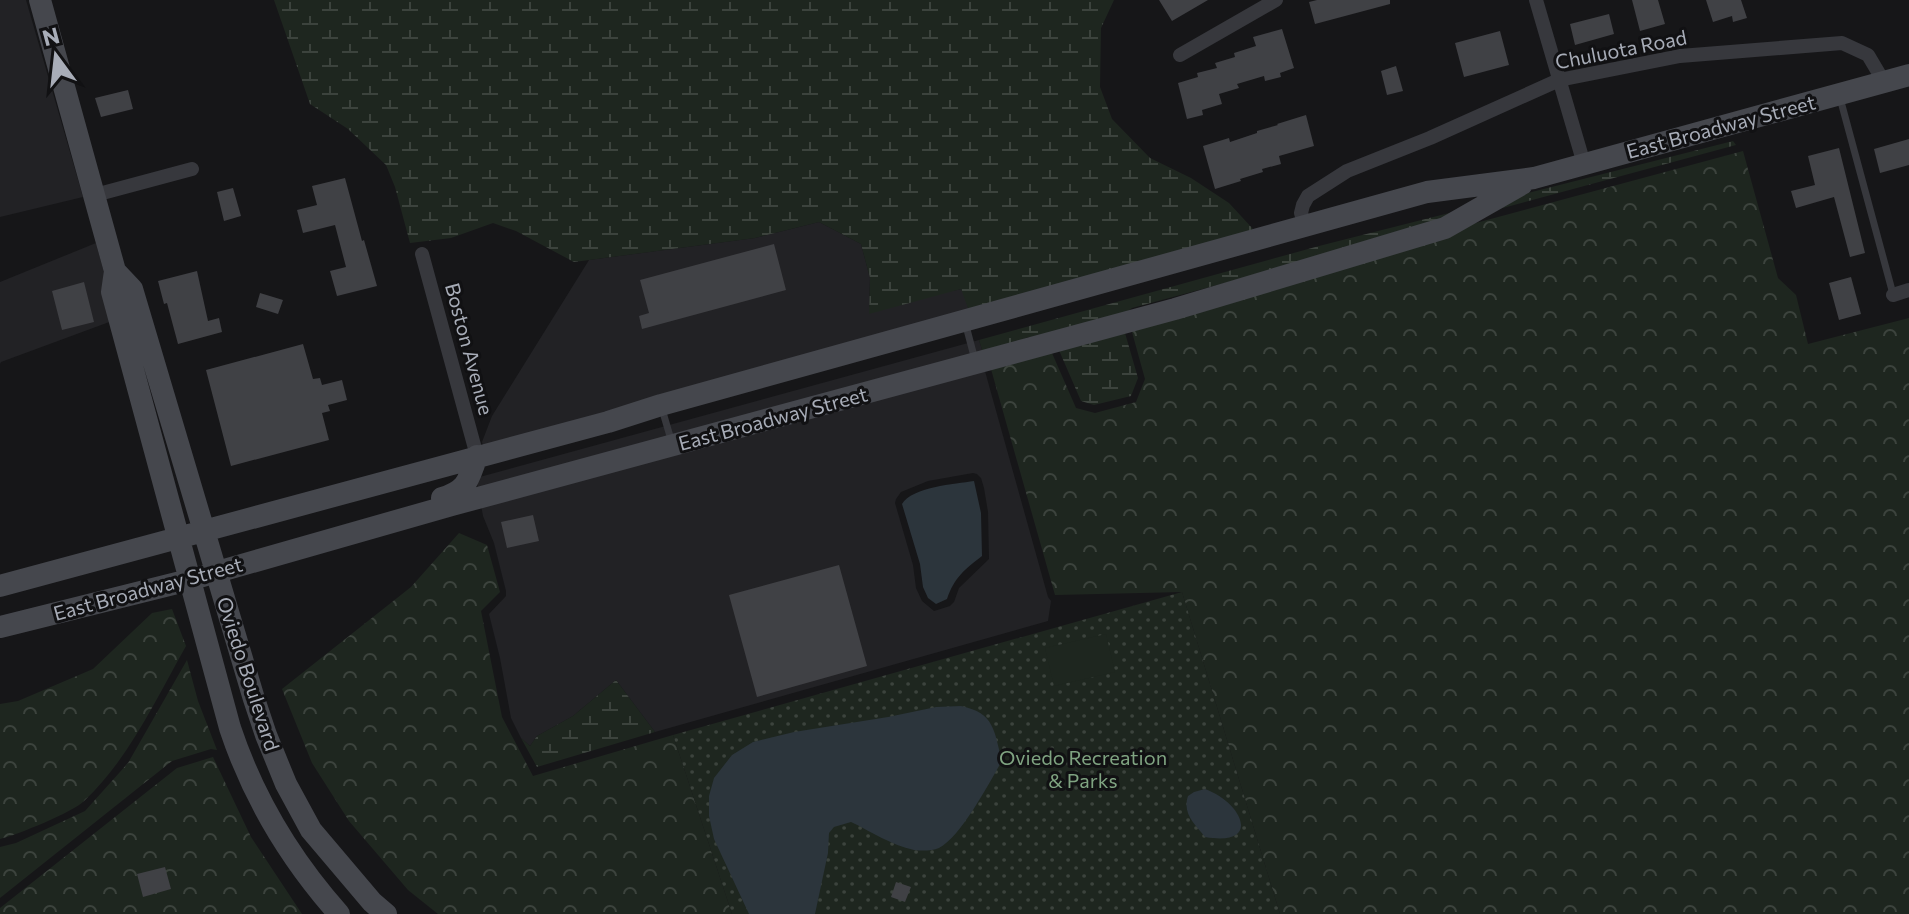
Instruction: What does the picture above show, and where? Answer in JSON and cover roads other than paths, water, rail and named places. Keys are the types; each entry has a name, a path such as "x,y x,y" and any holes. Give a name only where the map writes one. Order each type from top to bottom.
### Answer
{"main road":[{"name":"Oviedo Boulevard","path":"40,0 115,271 112,292 230,728 259,800 283,841 339,914"},
{"name":"East Broadway Street","path":"0,586 608,422 1427,192 1534,178 1909,75"},
{"name":"East Broadway Street","path":"0,627 216,573 1175,309 1445,228 1534,178"},
{"name":"Oviedo Boulevard","path":"115,271 132,289 266,735 286,784 311,830 372,902 386,914"},
{"path":"307,546 327,528 458,491 467,484 477,456"}],"street":[{"path":"1180,55 1276,0"},
{"path":"1536,0 1584,164"},
{"name":"Chuluota Road","path":"1305,226 1301,213 1308,196 1347,171 1430,138 1559,80 1680,56 1842,43 1868,55 1884,82"},
{"path":"95,195 192,169"},
{"name":"Boston Avenue","path":"422,254 477,456"},
{"path":"1893,295 1909,290"}],"lane":[{"path":"1839,95 1893,295"},
{"path":"964,320 976,363"},
{"path":"661,405 672,446"}],"park label":[{"name":"Oviedo Recreation & Parks","path":"1083,770"}]}
